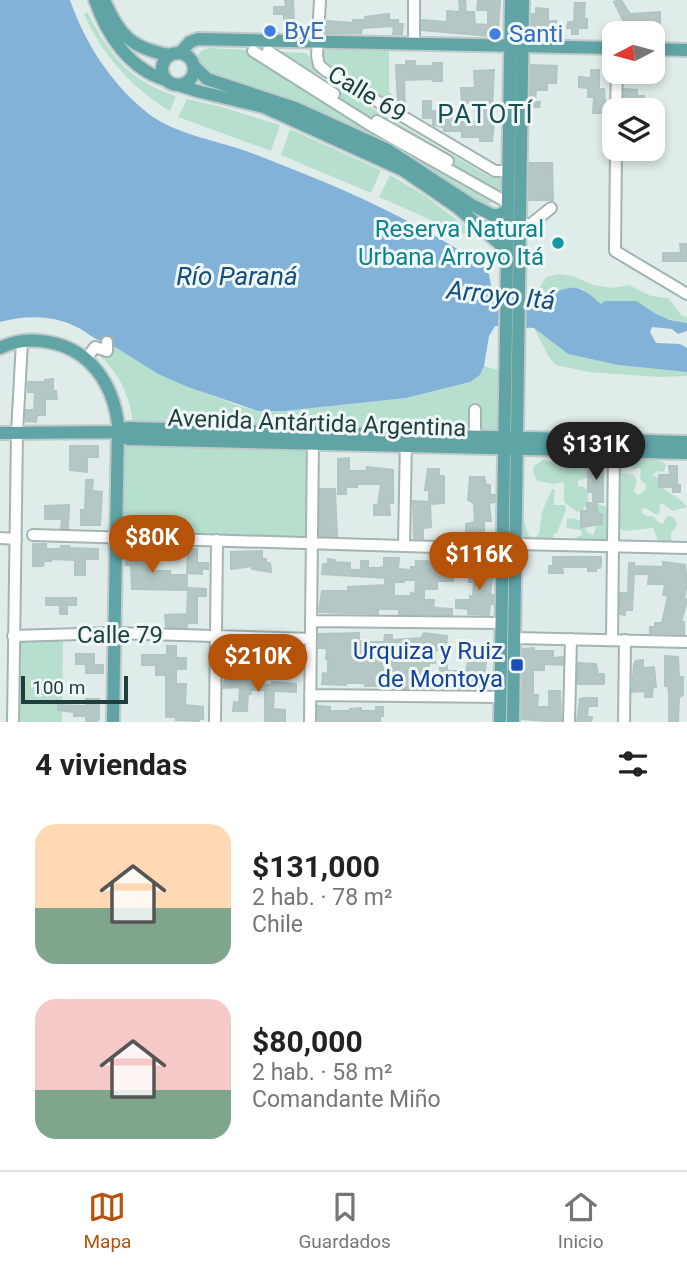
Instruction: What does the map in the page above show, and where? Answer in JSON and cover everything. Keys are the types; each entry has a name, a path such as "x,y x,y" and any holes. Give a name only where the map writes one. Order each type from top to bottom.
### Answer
{"main road":[{"path":"95,0 109,31 123,52 146,71 197,92 264,107 403,170 457,207 500,244 507,257"},
{"path":"104,0 118,29 138,47 183,58 207,79 295,108 388,150 470,204 492,215 500,215 508,202"},
{"path":"500,722 502,623 509,547 513,290 519,225 516,46 511,0"},
{"path":"513,290 507,257 509,168 516,46 523,0"},
{"path":"166,80 162,65 183,58 208,40 602,48"},
{"path":"665,49 687,50"},
{"path":"179,85 189,81 183,58"},
{"path":"0,348 22,341 57,344 86,359 101,373 116,406 113,722"},
{"name":"Avenida Antártida Argentina","path":"0,432 117,432 132,428 313,439 511,444"},
{"name":"Avenida Antártida Argentina","path":"406,441 475,438 511,444"},
{"path":"511,444 687,442"},
{"path":"511,444 614,452 687,453"},
{"path":"509,547 514,638 513,722"}],"street":[{"name":"Calle 69","path":"320,0 317,56 319,65 495,171 509,168"},
{"path":"414,0 414,44"},
{"path":"253,51 375,128 508,202"},
{"path":"268,51 508,202"},
{"path":"616,161 615,251 687,294"},
{"path":"519,225 531,224 551,208"},
{"path":"0,721 13,722 17,433 22,341"},
{"path":"86,359 95,347 107,351 107,342"},
{"path":"475,410 475,438"},
{"path":"310,722 313,439"},
{"path":"404,546 406,441"},
{"path":"612,640 614,452"},
{"path":"33,534 404,546 687,548"},
{"path":"0,538 16,539"},
{"path":"215,722 217,540"},
{"path":"311,621 502,623"},
{"name":"Calle 79","path":"13,636 114,634 311,639"},
{"path":"514,638 687,642"},
{"path":"569,722 571,639"},
{"path":"624,722 625,640"},
{"path":"310,695 501,697"}],"green space":[{"path":"87,12 122,64 146,83 176,96 170,111 122,72 87,21 84,14"},
{"path":"210,48 306,53 322,79 490,177 503,176 498,197 491,203 480,203 404,152 370,134 301,105 216,76 201,64 198,55 202,50"},
{"path":"389,48 389,92 397,99 398,111 322,62 322,52 329,49"},
{"path":"187,99 280,125 271,151 178,117"},
{"path":"290,129 381,170 371,193 281,155"},
{"path":"390,175 424,195 470,230 468,233 463,234 379,197"},
{"path":"558,274 612,288 629,285 651,296 668,298 682,316 687,317 687,323 601,304 590,299 583,289 535,295 546,277"},
{"path":"534,328 568,354 618,365 687,372 687,376 660,377 589,372 556,365"},
{"path":"107,342 158,374 258,411 406,398 470,382 480,375 484,366 501,371 498,433 133,423 122,385 98,354"},
{"path":"120,444 311,449 309,540 118,535"},
{"path":"580,456 589,462 589,477 578,481 578,487 582,486 588,490 588,501 583,510 577,512 564,502 564,482 554,484 537,481 533,473 534,466 543,460 552,462"},
{"path":"653,458 666,464 664,472 657,471 653,475 666,491 680,499 687,507 673,511 662,503 657,515 642,509 646,516 653,516 663,524 667,516 674,517 677,524 671,533 671,545 660,546 653,528 624,531 617,527 618,473 634,475 637,480 634,491 637,495 642,492 646,485 640,479 641,470 633,469 632,465 636,459"},
{"path":"552,489 555,490 554,505 565,505 566,509 557,533 554,534 553,540 544,546 527,548 519,541 521,513 529,536 534,538 539,534 542,512"},
{"path":"599,504 608,508 609,538 599,543 575,543 577,537 582,535 581,530 566,528 567,519 575,518 593,535 603,518 597,512"},
{"path":"18,635 63,636 62,722 16,722"}],"water":[{"name":"Río Paraná","path":"0,0 70,0 83,31 109,74 154,118 176,129 245,151 321,180 416,226 484,265 488,270 493,295 517,298 541,292 549,295 577,288 601,304 605,301 636,301 656,314 687,323 687,331 678,334 672,329 652,327 650,332 656,343 680,344 687,348 687,372 618,365 568,354 534,328 495,326 489,336 480,375 470,382 406,398 284,411 258,411 158,374 107,342 68,323 39,317 0,322"}],"building":[{"path":"285,0 293,0 294,21 284,21 284,14 274,14 274,7 286,7"},
{"path":"459,0 465,0 466,12 474,12 475,24 488,25 488,10 477,10 478,0 500,0 498,30 501,30 501,37 422,30 422,20 447,22 447,11 460,12"},
{"path":"621,0 630,14 660,12 660,21 623,21 614,2"},
{"path":"575,3 585,3 584,19 587,19 587,28 578,28 578,34 572,34 572,28 567,28 568,22 574,22"},
{"path":"536,8 548,9 548,21 556,21 556,29 531,28 532,14 536,14"},
{"path":"389,14 389,20 398,20 398,24 403,24 402,34 393,34 394,26 362,28 361,33 326,33 327,21 353,23 353,20 365,20 365,17"},
{"path":"406,61 415,61 415,66 442,63 442,81 404,80 405,109 398,105 396,65 406,65"},
{"path":"531,65 557,66 556,83 547,83 547,90 536,90 535,102 540,102 539,107 530,107"},
{"path":"494,70 492,107 489,107 489,123 494,122 492,141 480,141 480,137 462,137 462,131 444,131 443,127 433,125 433,118 423,118 423,101 431,101 431,111 449,112 449,116 460,115 460,122 476,122 475,103 462,103 461,88 475,88 474,71"},
{"path":"591,70 599,70 599,89 604,89 605,98 602,98 602,113 593,113 594,97 588,97 588,88 579,87 579,77 591,78"},
{"path":"624,89 637,90 637,96 644,96 644,98 624,98"},
{"path":"529,163 552,163 553,200 529,200"},
{"path":"680,244 687,244 687,261 663,261 663,253 681,253"},
{"path":"53,379 53,391 56,391 57,399 45,399 45,415 37,415 36,422 26,421 26,410 34,410 35,392 28,392 28,382"},
{"path":"70,446 98,446 98,457 87,457 87,472 70,470"},
{"path":"349,458 349,471 363,471 367,470 367,467 393,470 393,503 389,503 390,515 374,515 374,505 378,505 381,484 357,484 357,487 346,487 346,494 338,494 338,459"},
{"path":"588,465 603,465 603,502 593,502 593,492 588,492"},
{"path":"669,466 677,466 677,485 680,485 680,492 673,492 673,487 659,487 659,475 670,475"},
{"path":"428,469 439,469 439,476 444,476 444,503 430,504 431,527 423,528 423,539 414,538 413,501 429,502 429,490 425,490"},
{"path":"470,477 484,477 486,485 490,485 490,495 495,495 495,502 489,503 491,521 484,521 484,533 491,534 491,541 466,538 466,524 475,522 474,503 468,500"},
{"path":"86,480 93,480 92,491 102,492 100,525 81,525 81,510 85,510"},
{"path":"320,489 335,489 337,536 320,536"},
{"path":"587,503 597,503 597,514 602,514 602,524 581,527 581,511 587,511"},
{"path":"69,505 68,528 61,528 62,519 45,519 45,506"},
{"path":"33,544 46,544 46,549 69,546 98,549 98,559 85,559 85,575 75,575 75,560 51,559 44,561 43,566 33,566"},
{"path":"188,549 197,549 197,563 208,563 208,569 202,569 202,574 187,573"},
{"path":"125,551 143,551 144,561 153,561 153,571 187,575 187,590 132,589 131,565 126,565"},
{"path":"262,551 262,559 270,563 271,572 252,569 252,566 231,569 231,552"},
{"path":"553,557 601,557 601,564 596,571 588,571 588,567 562,567 563,573 549,573 549,566 553,566"},
{"path":"384,558 399,558 398,569 411,570 411,567 416,567 416,561 453,562 453,581 437,581 437,589 424,589 424,600 434,600 433,607 452,609 452,615 399,614 399,609 378,609 378,614 319,612 322,591 348,591 348,587 385,585 385,578 322,574 323,564 328,564 328,559 350,563 350,570 361,570 361,561 368,561 368,568 384,567","holes":["416,580 415,594 394,596 394,582"]},
{"path":"663,562 685,565 687,584 684,598 687,600 681,622 684,622 684,634 650,633 650,627 655,627 655,623 662,623 668,596 663,595 665,584 648,584 649,574 634,574 632,610 625,610 625,615 620,614 620,593 628,593 629,563 634,563 634,566 663,567"},
{"path":"475,563 486,564 486,574 493,574 490,595 493,595 493,604 490,604 489,615 468,614 468,609 456,608 456,600 470,600 470,596 473,597 474,582 469,582 469,572 474,573"},
{"path":"188,588 206,589 206,596 197,596 197,623 187,623 187,627 166,627 165,615 187,614"},
{"path":"46,598 76,598 76,605 67,605 67,614 60,614 60,605 46,605"},
{"path":"359,633 359,641 370,642 384,642 385,635 392,635 392,640 421,638 424,633 447,636 446,650 435,650 435,663 429,663 428,682 436,681 436,688 402,688 401,678 389,678 389,688 365,686 365,683 322,684 323,673 328,674 328,659 327,648 319,648 319,634"},
{"path":"167,646 176,646 176,658 186,658 186,669 176,669 176,684 186,684 185,705 203,707 203,719 199,718 199,721 166,717 166,675 156,675 156,665 142,665 142,655 167,655"},
{"path":"534,648 534,651 553,651 553,658 563,657 563,665 544,664 544,670 533,670 533,695 538,695 537,707 549,707 549,691 560,691 561,722 522,719 523,649"},
{"path":"256,650 267,650 267,654 274,654 273,669 260,669 260,656 255,656"},
{"path":"76,654 94,654 94,665 103,665 103,673 86,673 86,664 76,664"},
{"path":"470,654 480,655 480,662 486,662 483,689 461,686 461,689 454,689 454,682 440,682 440,664 447,664 447,671 466,671"},
{"path":"665,656 678,657 679,677 683,677 678,722 669,722"},
{"path":"643,660 643,668 654,667 656,687 653,686 652,697 645,697 645,691 632,692 634,664"},
{"path":"578,663 596,664 598,674 604,674 604,684 578,684"},
{"path":"226,673 258,677 258,684 296,684 296,692 274,691 273,709 285,710 285,722 265,722 265,690 251,690 251,694 248,694 247,711 233,711 234,702 239,703 240,687 223,688"},
{"path":"597,698 597,706 588,706 587,717 592,717 591,722 577,722 580,699"},
{"path":"86,699 99,699 99,719 96,722 86,722 86,716 74,716 74,712 58,710 58,705 86,706"},
{"path":"318,706 330,707 330,711 361,708 361,711 376,711 376,707 383,707 383,716 380,716 380,722 318,722"}],"place":[{"name":"ByE","path":"270,31"},
{"name":"Santi","path":"495,34"},
{"name":"Reserva Natural Urbana Arroyo Itá","path":"558,243"},
{"name":"Urquiza y Ruiz de Montoya","path":"517,665"}],"district":[{"name":"PATOTÍ","path":"486,114"}],"water label":[{"name":"Arroyo Itá","path":"501,295"}]}
